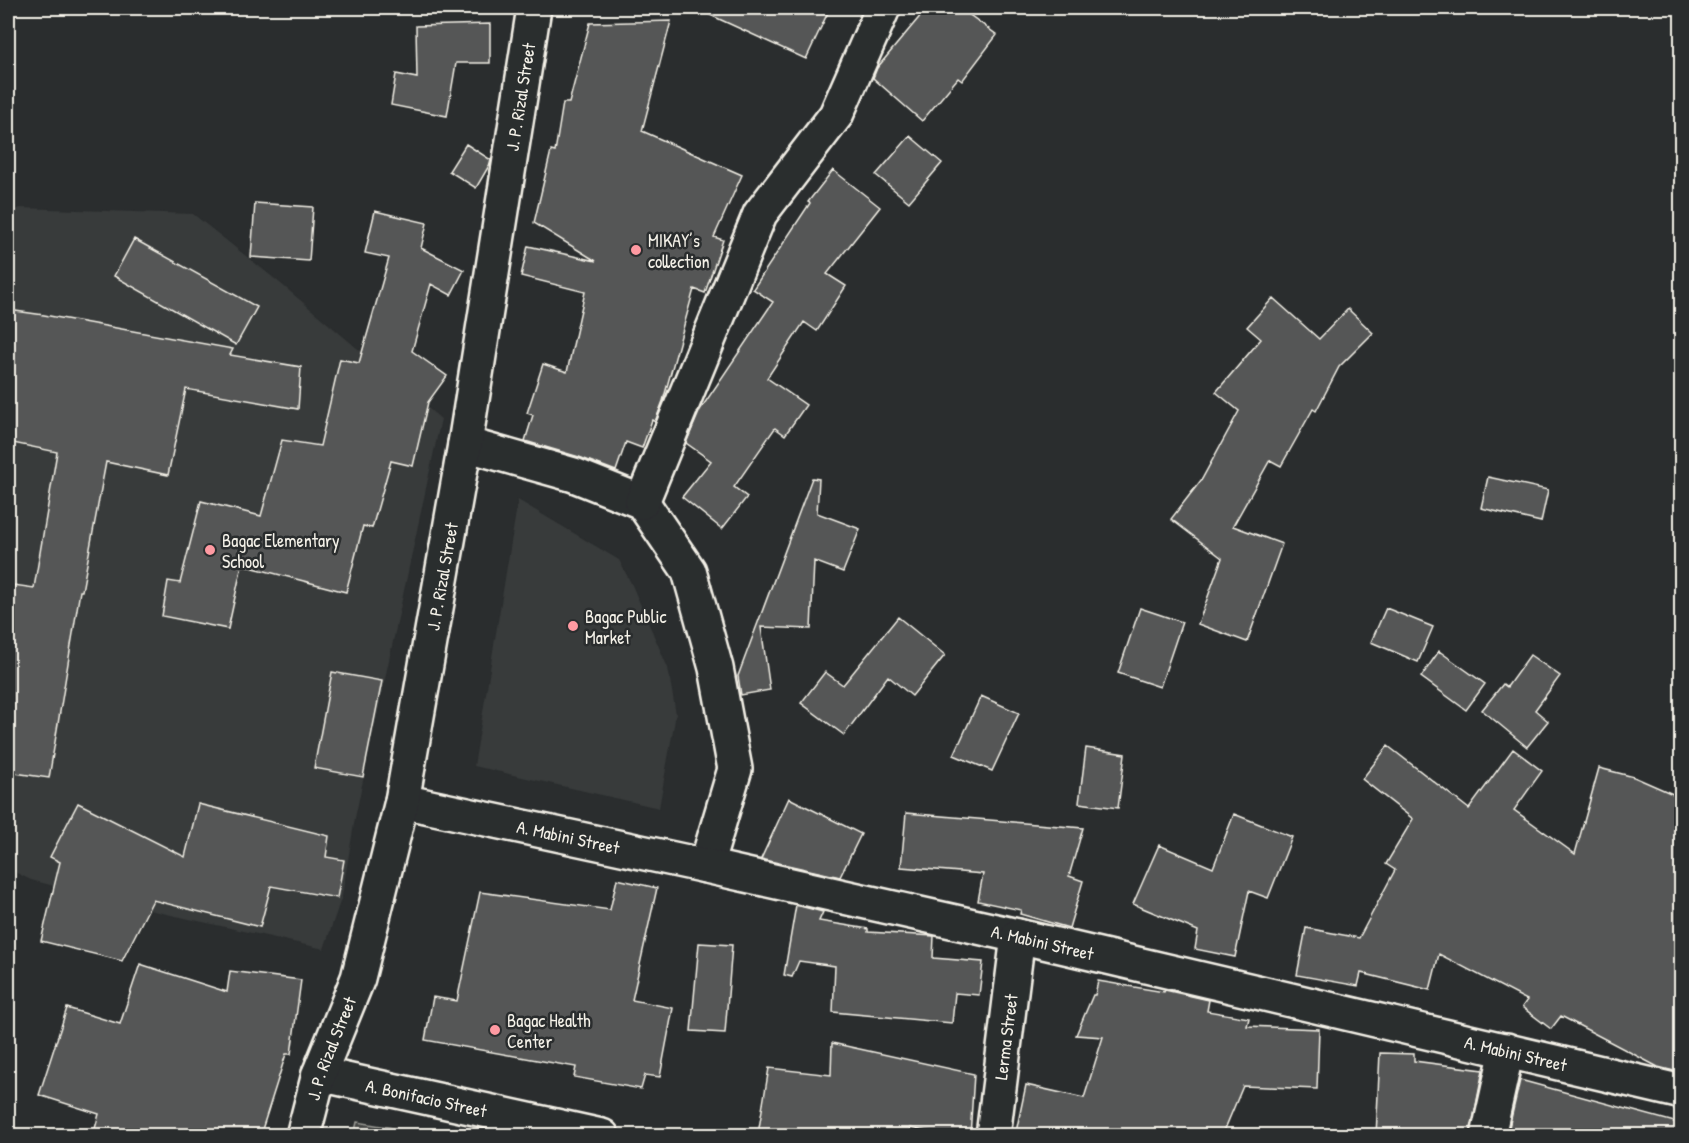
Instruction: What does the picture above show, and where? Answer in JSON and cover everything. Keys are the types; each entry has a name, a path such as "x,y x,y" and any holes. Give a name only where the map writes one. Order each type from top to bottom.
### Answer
{"street":[{"name":"J. P. Rizal Street","path":"303,1136 319,1074 358,978 402,801 465,444 534,8"},
{"path":"642,502 760,214 836,115 883,8"},
{"path":"465,444 574,475 642,502 689,571 716,668 735,769 706,866"},
{"name":"A. Mabini Street","path":"402,801 1018,936 1682,1092"},
{"name":"Lerma Street","path":"993,1136 1018,936"},
{"path":"1488,1136 1507,1050"},
{"name":"A. Bonifacio Street","path":"319,1074 552,1130 602,1136"}],"shaded area":[{"name":"Bagac Elementary School","path":"21,208 193,214 280,283 441,419 355,818 342,896 324,949 131,906 31,880 8,869 8,212"},
{"name":"Bagac Public Market","path":"518,500 619,560 632,585 668,668 676,714 659,808 474,766"},
{"path":"357,1122 436,1135 354,1135"}],"building":[{"path":"695,8 830,8 806,59"},
{"path":"927,8 960,8 997,35 962,81 958,78 922,121 873,78 877,68"},
{"path":"671,21 642,131 742,175 714,237 723,240 705,293 694,289 655,422 652,420 642,448 626,442 616,471 525,441 533,415 527,413 543,364 567,372 585,292 521,276 528,246 596,261 534,223 551,151 555,152 563,103 569,103 590,23"},
{"path":"490,24 490,63 456,63 447,116 391,105 396,74 417,78 416,26"},
{"path":"910,136 942,163 909,202 876,175"},
{"path":"466,144 491,160 476,188 449,171"},
{"path":"833,170 880,207 827,274 846,286 817,331 804,322 767,378 806,405 785,435 775,428 734,487 747,497 722,529 682,497 711,461 686,443 700,410 773,302 753,289 810,203 808,202"},
{"path":"255,203 313,207 309,261 251,257"},
{"path":"375,211 427,223 421,248 464,270 451,295 431,284 412,351 447,376 428,402 413,466 391,461 372,528 363,526 346,592 242,565 228,629 162,616 168,581 180,583 201,501 261,516 282,440 320,446 340,359 359,363 389,258 365,253"},
{"path":"134,239 257,307 236,345 114,276"},
{"path":"1273,298 1319,339 1348,309 1373,333 1339,367 1316,411 1313,409 1281,466 1270,460 1233,526 1282,544 1247,642 1198,624 1222,558 1171,519 1202,479 1239,411 1216,392 1261,339 1247,327"},
{"path":"8,310 233,349 230,355 301,367 298,409 186,389 168,475 106,462 82,591 80,591 49,778 8,772 8,625 14,585 34,588 57,452 8,442"},
{"path":"1488,477 1548,490 1541,522 1481,508"},
{"path":"812,478 819,479 817,513 860,529 843,572 814,561 811,629 761,627 770,690 741,695 738,676"},
{"path":"1140,608 1182,622 1160,687 1118,673"},
{"path":"1386,608 1433,627 1418,662 1371,642"},
{"path":"898,617 945,655 912,696 888,676 844,735 801,703 825,672 843,685"},
{"path":"1439,651 1485,684 1466,710 1421,677"},
{"path":"1530,655 1560,676 1535,710 1548,721 1527,747 1482,710 1503,684 1507,687"},
{"path":"332,672 382,681 363,777 314,768"},
{"path":"981,696 1019,713 992,771 954,755"},
{"path":"1388,746 1469,809 1513,749 1542,771 1514,810 1575,854 1599,768 1634,777 1682,798 1682,1073 1658,1067 1561,1016 1551,1029 1522,1007 1527,1000 1439,954 1430,990 1361,973 1358,986 1297,975 1306,928 1359,938 1395,870 1386,864 1413,819 1362,779"},
{"path":"1086,748 1125,754 1118,808 1079,803"},
{"path":"789,798 861,834 840,877 761,859"},
{"path":"78,803 185,857 198,804 329,836 326,857 344,860 337,898 271,886 260,927 153,900 122,961 41,941 60,862 50,857"},
{"path":"906,813 1083,828 1069,876 1083,881 1069,928 1020,914 1021,910 978,901 983,874 901,867"},
{"path":"1234,814 1292,837 1268,898 1249,891 1235,957 1195,949 1198,931 1133,904 1159,845 1213,868"},
{"path":"617,879 657,888 632,1000 673,1008 660,1077 645,1075 641,1089 574,1077 576,1067 425,1040 433,997 457,1001 480,892 610,910"},
{"path":"796,905 823,912 819,921 868,929 868,932 934,936 933,958 983,962 979,995 955,993 952,1023 833,1012 835,966 799,961 792,977 784,975"},
{"path":"699,943 732,945 725,1033 691,1031"},
{"path":"140,964 227,992 230,971 301,980 291,1054 286,1054 260,1136 93,1136 99,1114 39,1095 67,1008 120,1024"},
{"path":"1098,981 1164,992 1165,990 1209,1000 1207,1011 1249,1018 1247,1026 1319,1029 1317,1089 1243,1086 1222,1136 1034,1136 1016,1132 1026,1085 1084,1098 1103,1037 1076,1035 1093,995 1095,995"},
{"path":"832,1043 974,1074 970,1136 910,1128 908,1136 758,1134 769,1068 831,1075"},
{"path":"1380,1053 1414,1054 1414,1061 1483,1070 1470,1136 1376,1136"},
{"path":"1520,1080 1682,1124 1682,1136 1507,1136"}],"place":[{"name":"MIKAY’s collection","path":"636,250"},
{"name":"Bagac Elementary School","path":"210,550"},
{"name":"Bagac Public Market","path":"573,626"},
{"name":"Bagac Health Center","path":"495,1030"}]}
